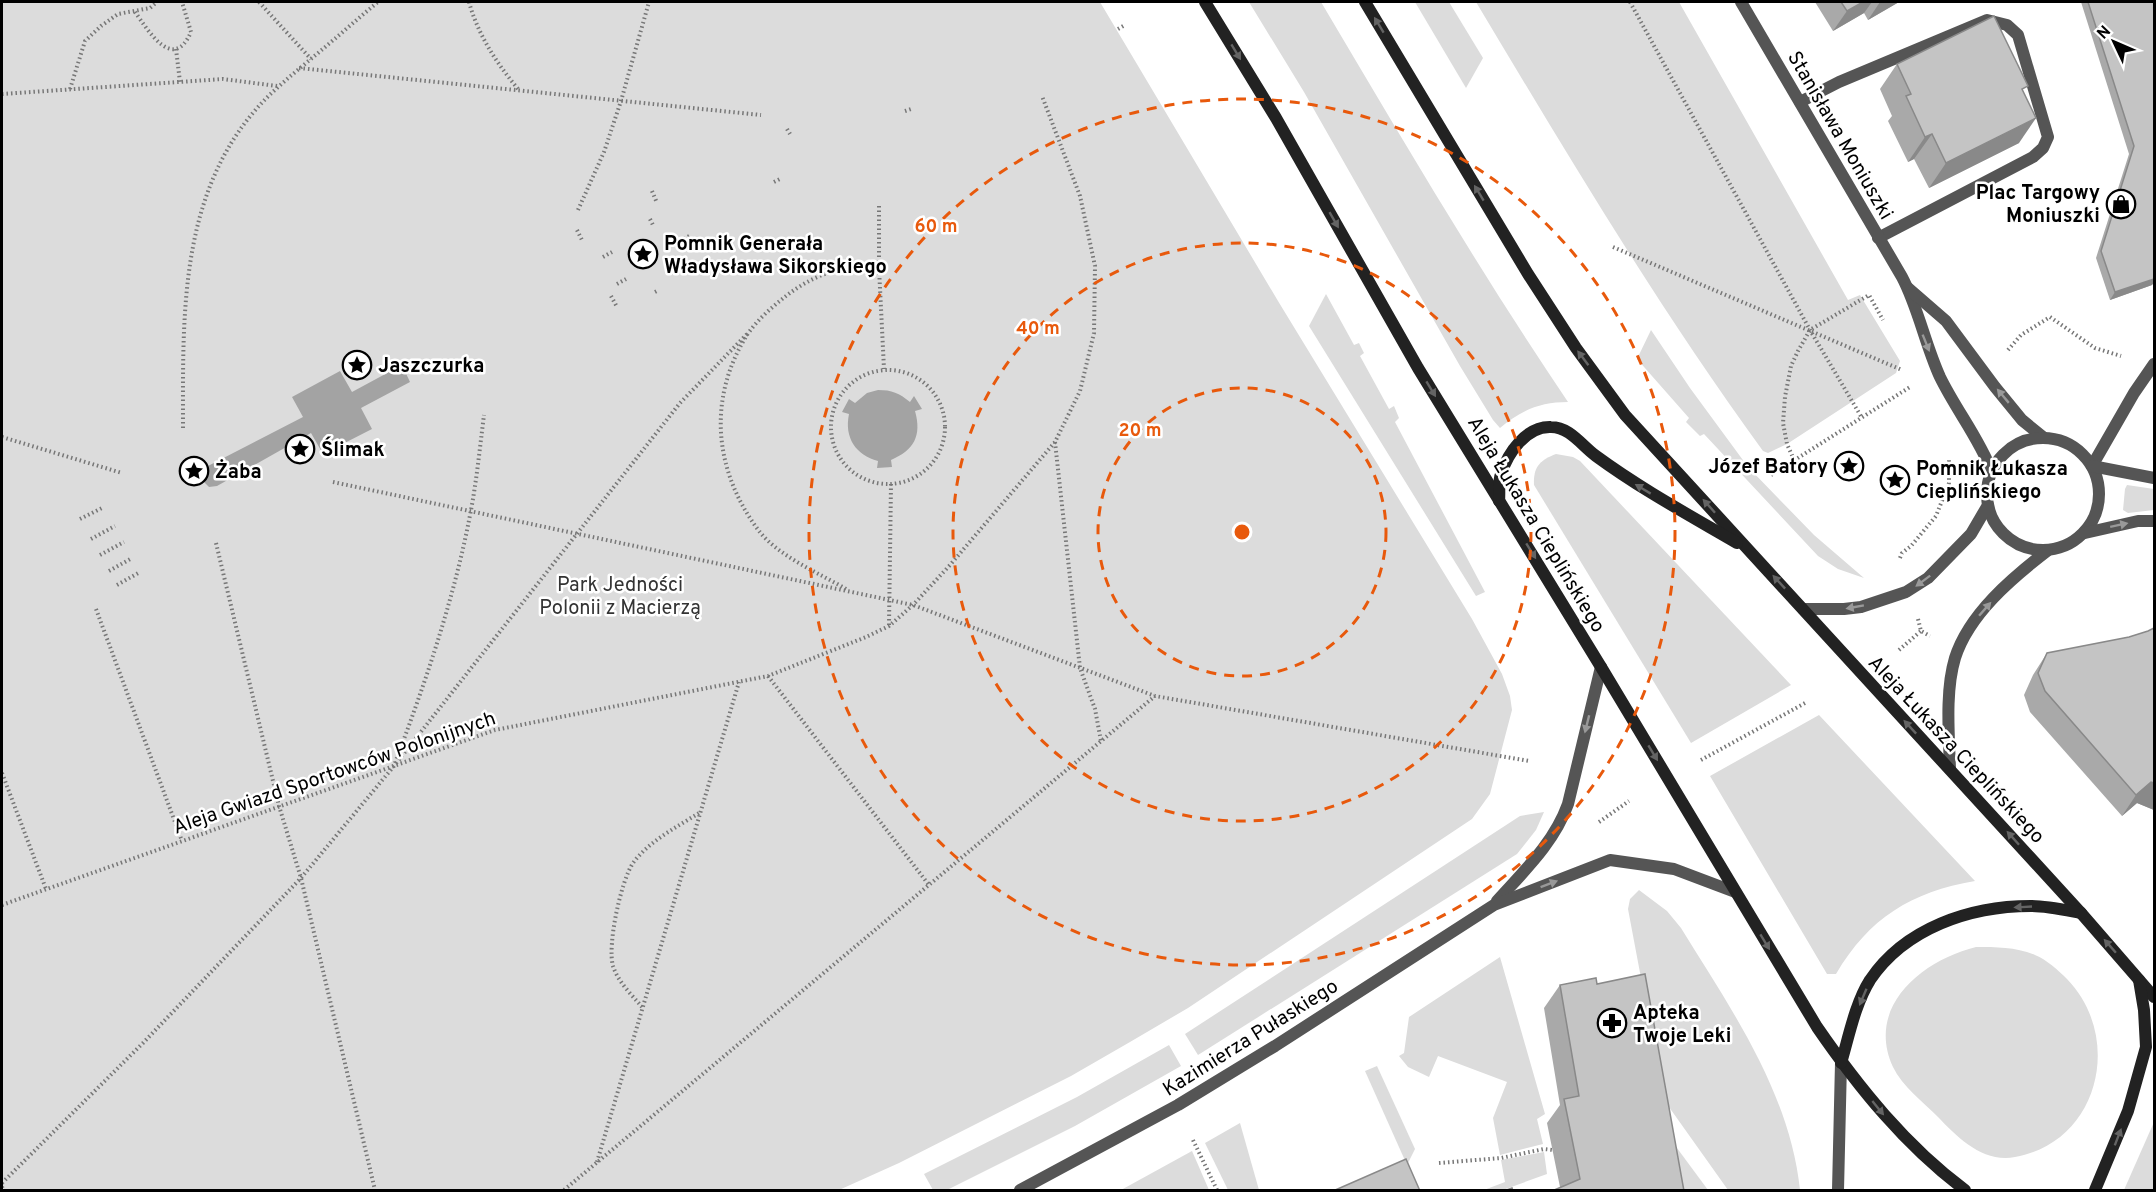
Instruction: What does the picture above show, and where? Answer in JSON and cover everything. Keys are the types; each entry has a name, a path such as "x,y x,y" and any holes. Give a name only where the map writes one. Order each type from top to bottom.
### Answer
{"main road":[{"name":"Aleja Łukasza Cieplińskiego","path":"1205,2 1276,118 1418,368 1817,1027 1841,1063 1913,1146 1965,1191"},
{"name":"Aleja Łukasza Cieplińskiego","path":"1365,2 1528,274 1576,348 1625,415 2081,913 2154,997"},
{"path":"1499,501 1500,475 1513,449 1529,432 1550,426 1566,429 1586,449 1636,485 1748,549"},
{"path":"1841,1063 1856,1011 1869,982 1891,953 1919,933 1956,916 1998,909 2032,906 2081,913"},
{"path":"2095,1191 2127,1111 2146,1047 2139,979"}],"street":[{"name":"Stanisława Moniuszki","path":"1741,2 1908,288 1924,338 1941,379 1977,438 1992,472"},
{"path":"1800,102 1839,82 1987,20 2007,25 2018,36 2048,137 2043,148 2033,157 1878,238"},
{"name":"Stanisława Moniuszki","path":"1908,288 1946,321 2022,420 2044,438"},
{"path":"2092,466 2134,393 2154,364"},
{"path":"2047,551 2027,548 2009,540 1995,524 1988,505 1987,488 1992,472 2004,453 2022,441 2044,438 2072,446 2092,466 2099,489 2097,512 2085,533"},
{"path":"2092,466 2154,478"},
{"path":"1803,609 1861,607 1906,592 1928,578 1971,534 1988,505"},
{"path":"1950,769 1948,709 1955,659 1980,614 2017,574 2047,551 2068,545 2085,533 2138,521 2154,521"},
{"name":"Kazimierza Pułaskiego","path":"1494,905 1543,849 1562,821 1601,667"},
{"name":"Kazimierza Pułaskiego","path":"1020,1191 1178,1105 1494,905 1610,860 1674,869 1735,891"},
{"path":"1838,1191 1841,1063"}],"path":[{"path":"70,89 85,41 100,26 118,14 150,8 157,2"},
{"path":"135,12 158,42 166,49 176,49 186,43 191,32 182,2"},
{"path":"259,2 311,60"},
{"path":"183,428 183,359 187,284 196,227 211,180 231,141 252,113 277,86 378,2"},
{"path":"469,2 479,31 495,60 519,90"},
{"path":"578,210 604,152 649,2"},
{"path":"1630,2 1810,330 1862,418"},
{"path":"1118,29 1125,25"},
{"path":"176,49 180,82"},
{"path":"299,68 761,115"},
{"path":"2,94 223,79 277,86"},
{"name":"Aleja Gwiazd Sportowców Polonijnych","path":"2,905 495,730 768,676 889,626 913,605 1055,442 1080,391 1094,333 1095,266 1080,196 1042,96"},
{"path":"905,111 911,108"},
{"path":"787,129 790,134"},
{"path":"774,182 782,178"},
{"path":"652,191 657,203"},
{"path":"879,206 879,268 884,369"},
{"path":"650,219 653,225"},
{"path":"578,230 583,242"},
{"path":"684,239 691,236"},
{"path":"707,245 710,250"},
{"path":"1613,247 1898,367 1908,374"},
{"path":"603,257 612,252"},
{"path":"677,260 683,273"},
{"path":"2,1187 302,878 394,766 680,403 772,307 802,283 830,272 861,266 879,268"},
{"path":"617,284 627,279"},
{"path":"1794,460 1787,444 1783,423 1785,397 1791,366 1810,330 1869,295 1885,324"},
{"path":"611,296 617,307"},
{"path":"2021,335 2050,316 2096,348 2123,356"},
{"path":"748,333 732,363 724,386 721,420 723,453 731,480 745,509 761,533 788,555 851,592"},
{"path":"884,369 907,372 928,385 942,405 946,429 940,452 925,471 904,483 880,485 857,476 839,460 831,438 832,413 842,391 860,376 884,369"},
{"path":"1771,475 1917,381"},
{"path":"394,766 428,675 451,592 471,510 484,415"},
{"path":"2,437 122,473"},
{"path":"1055,442 1080,669 1095,709 1101,742"},
{"path":"1898,564 1902,553 1911,546 1936,516 1949,483 1949,454"},
{"path":"333,482 913,605 1155,696 1529,761"},
{"path":"889,626 891,484"},
{"path":"80,519 104,507"},
{"path":"91,539 115,526"},
{"path":"100,555 124,542"},
{"path":"216,543 279,806 302,878 375,1191"},
{"path":"109,571 132,558"},
{"path":"117,585 140,572"},
{"path":"96,609 182,841"},
{"path":"1917,615 1922,631 1931,637"},
{"path":"1899,650 1922,631"},
{"path":"768,676 929,885"},
{"path":"596,1164 739,682"},
{"path":"564,1191 1155,696"},
{"path":"1701,760 1807,702"},
{"path":"2,773 46,889"},
{"path":"1599,822 1629,801"},
{"path":"642,1007 620,981 613,965 612,940 621,890 633,863 657,840 700,813"},
{"path":"1192,1140 1217,1191"},
{"path":"1439,1163 1501,1158 1544,1149 1553,1150"}],"green space":[{"name":"Park Jedności Polonii z Macierzą","path":"2,2 1100,2 1278,301 1472,619 1502,674 1510,696 1512,710 1490,794 1472,819 1188,1008 1071,1076 899,1163 839,1190 2,1190"},
{"path":"1249,2 1321,2 1472,254 1568,402 1532,408 1500,428 1493,420 1304,92"},
{"path":"1415,2 1449,2 1483,58 1466,88"},
{"path":"1476,2 1679,2 1848,300 1860,295 1900,361 1896,373 1787,444 1768,453 1763,451 1650,286"},
{"path":"1326,294 1354,345 1359,343 1364,353 1360,356 1389,409 1394,406 1399,418 1395,422 1485,592 1476,596 1309,326"},
{"path":"1651,330 1748,467 1814,535 1864,578 1838,569 1818,556 1704,434 1700,436 1686,422 1689,418 1637,359"},
{"path":"1556,454 1573,457 1580,461 1791,685 1691,743 1534,485 1536,469 1546,459"},
{"path":"2127,485 2154,489 2154,510 2128,513 2123,510"},
{"path":"1819,715 1975,881 1931,892 1894,911 1863,937 1836,974 1827,974 1710,776"},
{"path":"1544,812 1536,830 1517,854 1198,1055 1185,1034 1520,816"},
{"path":"1639,890 1667,911 1681,928 1756,1053 1784,1120 1794,1154 1800,1190 1728,1190 1664,1100 1628,909 1630,899"},
{"path":"1976,947 2021,950 2048,962 2067,979 2085,1003 2095,1030 2098,1057 2094,1084 2083,1110 2067,1131 2044,1147 2015,1157 2003,1158 1982,1153 1954,1133 1902,1081 1893,1067 1886,1045 1887,1024 1893,1006 1904,989 1937,963 1956,953"},
{"path":"1500,957 1545,1114 1537,1119 1543,1144 1500,1155 1493,1118 1507,1082 1438,1056 1429,1077 1408,1067 1399,1056 1404,1053 1409,1017"},
{"path":"1169,1045 1181,1066 1075,1126 947,1190 933,1190 924,1174 1077,1097"},
{"path":"1377,1066 1415,1149 1407,1165 1365,1071"},
{"path":"2154,1122 2154,1190 2124,1190"},
{"path":"1240,1123 1259,1190 1228,1190 1205,1143"},
{"path":"1674,1144 1708,1190 1683,1190"},
{"path":"1192,1151 1209,1190 1121,1190"},
{"path":"1544,1152 1547,1174 1503,1190 1484,1190 1505,1182 1501,1160"}],"shaded area":[{"path":"402,365 410,382 361,408 372,429 323,454 311,433 217,486 209,487 201,479 202,471 206,467 303,417 292,397 340,371 352,392"},
{"path":"878,390 895,393 910,402 914,396 922,409 915,411 917,435 911,447 891,460 892,467 877,468 878,461 858,450 848,431 849,414 842,412 849,399 855,403 867,393"}],"building":[{"path":"1841,2 1863,2 1847,11"},
{"path":"2088,2 2154,2 2154,279 2115,292 2101,251 2134,146"},
{"path":"1994,16 2028,86 2022,89 2036,118 1946,163 1932,134 1925,137 1906,96 1911,94 1897,64"},
{"path":"2154,628 2154,783 2151,782 2136,795 2045,691 2038,673 2047,653 2129,637"},
{"path":"1645,974 1684,1191 1552,1191 1580,1179 1564,1099 1579,1096 1560,985 1596,978 1597,984"},
{"path":"1406,1159 1420,1191 1333,1191"}],"place":[{"name":"Plac Targowy Moniuszki","path":"2121,204"},
{"name":"Pomnik Generała Władysława Sikorskiego","path":"643,254"},
{"name":"Jaszczurka","path":"357,365"},
{"name":"Ślimak","path":"300,449"},
{"name":"Józef Batory","path":"1849,466"},
{"name":"Żaba","path":"194,471"},
{"name":"Pomnik Łukasza Cieplińskiego","path":"1895,480"},
{"name":"Apteka Twoje Leki","path":"1612,1023"}]}
